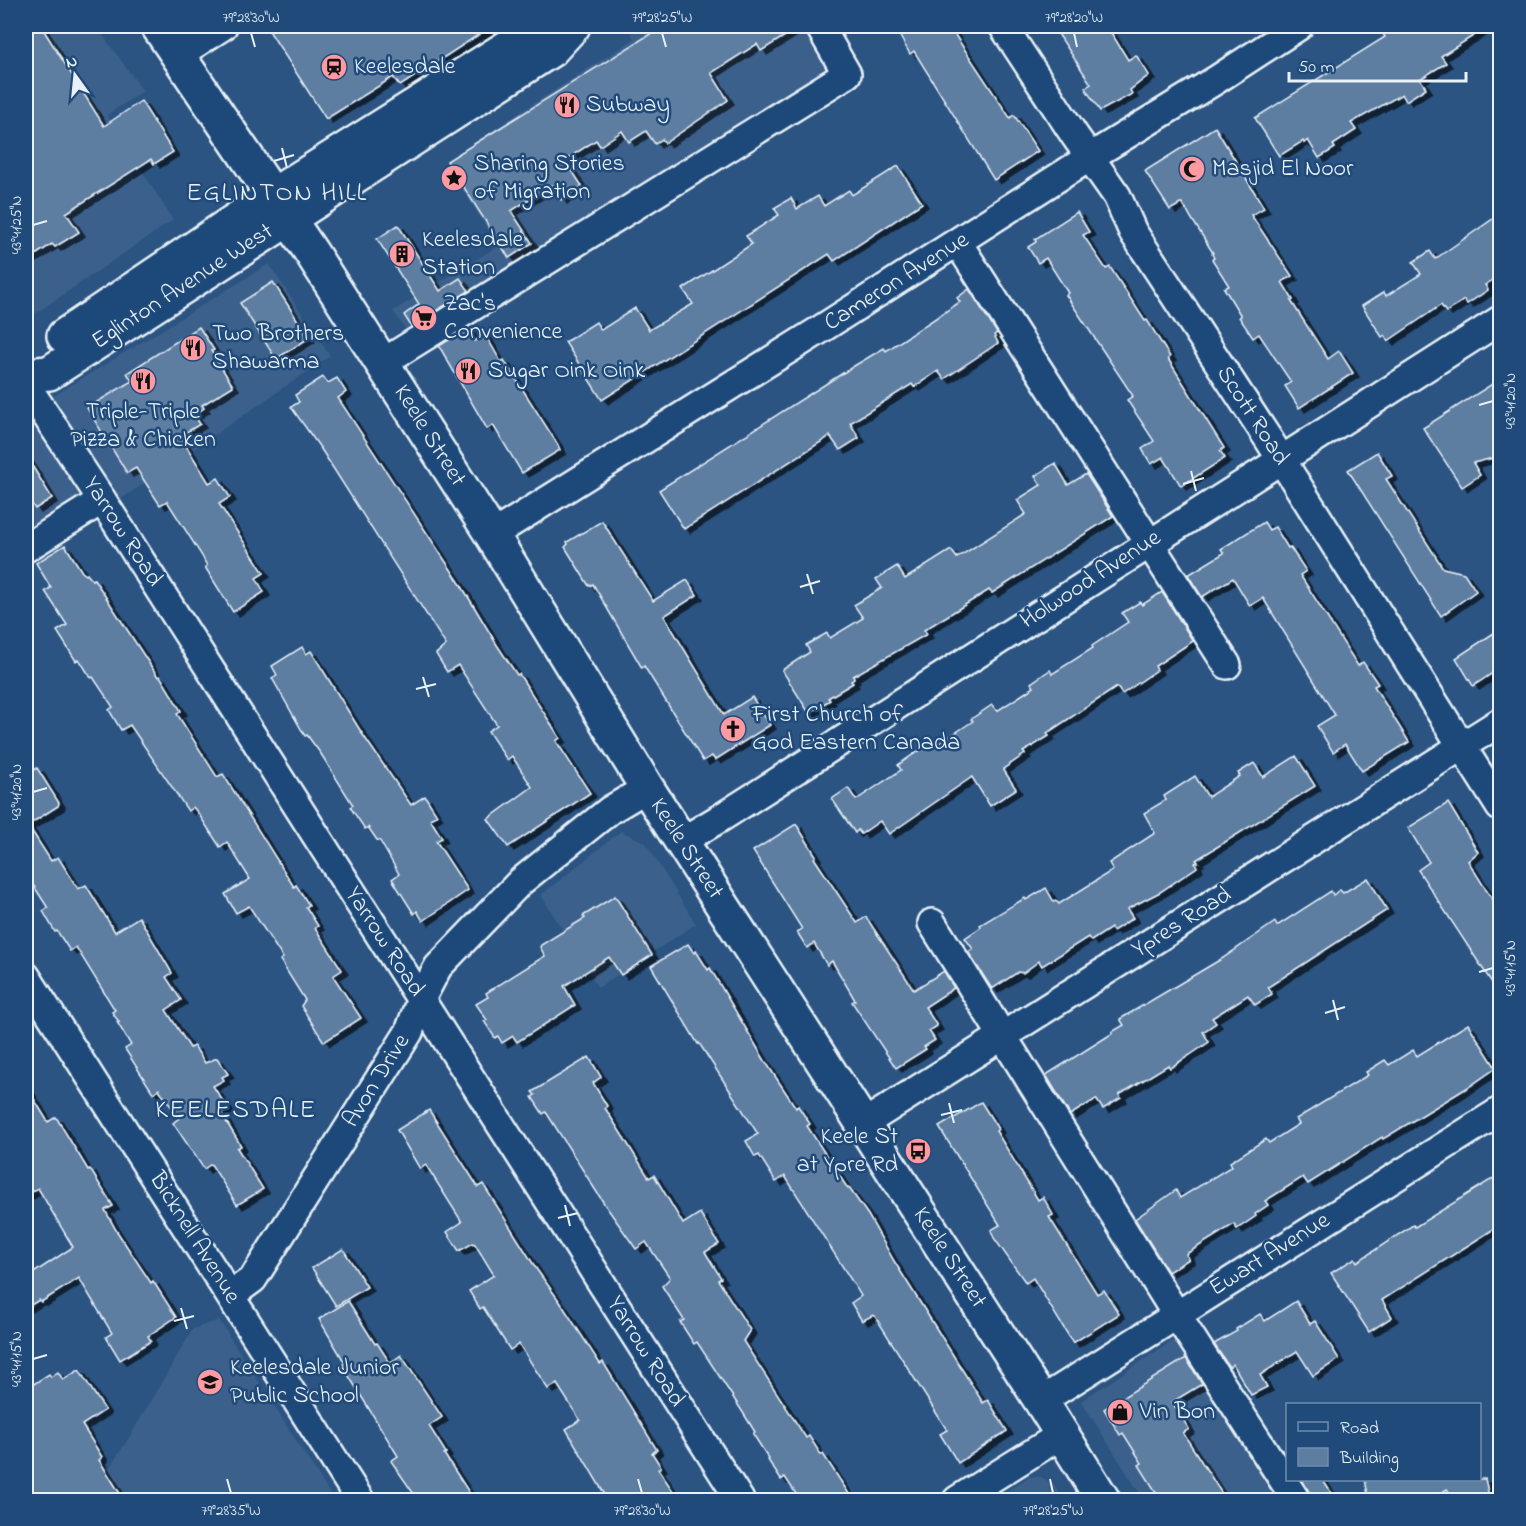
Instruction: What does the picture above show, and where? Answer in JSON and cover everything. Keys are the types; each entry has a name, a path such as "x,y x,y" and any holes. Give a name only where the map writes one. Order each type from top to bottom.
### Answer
{"main road":[{"name":"Keele Street","path":"158,26 179,54 382,363 492,535 647,788 1103,1500"},
{"name":"Eglinton Avenue West","path":"26,375 49,373 199,274 280,207 530,33 553,26"},
{"name":"Eglinton Avenue West","path":"26,367 36,354 280,207 551,50 573,26"}],"street":[{"path":"179,54 223,26"},
{"path":"382,363 847,74 820,27 823,26"},
{"name":"Scott Road","path":"1003,26 1117,196 1133,232 1281,460 1500,807"},
{"name":"Cameron Avenue","path":"492,535 1299,26"},
{"path":"958,243 1227,665"},
{"name":"Holwood Avenue","path":"682,841 1500,320"},
{"name":"Yarrow Road","path":"26,385 102,500 740,1500"},
{"path":"26,548 102,500"},
{"name":"Ypres Road","path":"863,1124 1500,722"},
{"name":"Avon Drive","path":"231,1295 253,1279 409,1032 421,999 438,967 520,882 610,810 647,788"},
{"path":"932,922 1176,1314 1296,1500"},
{"name":"Bicknell Avenue","path":"26,975 360,1500"},
{"name":"Ewart Avenue","path":"1041,1401 1500,1111"},
{"path":"957,1500 1061,1435"}],"shaded area":[{"path":"26,26 96,26 100,31 143,91 107,115 173,220 26,320"},
{"path":"627,26 836,26 827,31 850,75 421,352 393,311 498,246 445,161 634,39"},
{"path":"269,264 330,356 26,562 26,413"},
{"path":"621,831 645,842 696,924 598,988 541,895"},
{"name":"Keelesdale Junior Public School","path":"219,1320 334,1500 68,1500 103,1478 193,1329"},
{"path":"1186,1332 1290,1500 1144,1500 1081,1401"},
{"path":"1034,1476 1054,1484 1064,1500 993,1500 1027,1478"}],"building":[{"path":"26,26 41,26 104,126 141,101 173,152 154,164 151,159 66,213 79,232 55,247 52,244 26,261"},
{"path":"266,26 492,26 400,86 393,77 326,119"},
{"path":"663,26 801,26 761,51 757,44 711,73 728,100 665,143 662,139 655,144 646,131 629,142 622,131 600,146 596,140 565,160 582,186 561,200 552,185 511,211 532,243 509,258 447,161"},
{"path":"894,26 949,26 1010,118 1014,115 1038,151 994,180 914,51 910,54"},
{"path":"1053,26 1107,26 1128,60 1136,55 1149,75 1130,90 1132,94 1100,111 1085,88 1091,84"},
{"path":"1393,26 1489,26 1441,56 1446,63 1420,79 1426,88 1406,101 1402,94 1351,123 1356,130 1333,145 1335,148 1319,158 1308,140 1279,156 1255,118 1385,37 1382,32"},
{"path":"1215,127 1264,208 1251,215 1292,276 1282,282 1293,300 1291,301 1328,359 1339,351 1353,373 1299,408 1285,386 1291,382 1259,334 1253,338 1239,317 1241,316 1224,288 1229,286 1212,259 1214,258 1213,253 1182,203 1170,210 1145,171"},
{"path":"898,166 922,203 834,261 829,254 602,400 565,342 596,322 601,330 635,308 649,330 693,304 683,289 752,244 746,236 779,215 774,208 791,198 797,209 818,196 824,206 849,190 852,195"},
{"path":"1077,212 1089,232 1083,235 1106,269 1110,267 1145,321 1147,320 1170,357 1168,359 1224,448 1220,451 1225,458 1181,486 1163,457 1151,464 1142,449 1154,441 1127,400 1133,396 1066,295 1068,293 1046,258 1038,263 1028,247 1036,242 1035,239"},
{"path":"1500,214 1500,275 1485,285 1488,290 1467,304 1464,300 1446,312 1441,305 1388,341 1385,335 1382,337 1362,306 1384,292 1386,296 1421,274 1413,262 1430,251 1435,259"},
{"path":"398,225 440,291 460,278 469,291 411,326 404,315 419,304 377,239"},
{"path":"273,282 309,338 276,359 240,303"},
{"path":"969,289 997,333 994,335 998,343 944,379 938,371 914,387 912,384 850,423 859,438 840,450 830,436 684,529 659,490 854,366 884,348 886,351 960,302 957,298"},
{"path":"199,327 233,386 202,405 204,408 194,415 200,424 180,436 209,483 218,478 230,497 219,504 264,573 256,578 264,592 233,612 205,567 207,566 202,556 167,501 160,505 136,468 127,473 87,408 132,381 127,373"},
{"path":"468,328 475,341 485,334 501,362 504,360 560,450 522,473 493,425 487,429 439,346"},
{"path":"323,377 328,383 337,378 346,392 338,398 461,585 497,645 517,675 519,674 560,738 556,741 590,793 508,847 488,819 532,787 512,756 507,760 488,731 497,725 458,665 447,672 436,654 446,645 321,449 291,407 299,402 295,395"},
{"path":"1500,379 1500,453 1493,458 1473,463 1480,475 1462,487 1423,428"},
{"path":"1377,452 1392,476 1386,479 1443,568 1464,573 1476,591 1441,616 1348,470"},
{"path":"26,456 52,498 35,509 26,495"},
{"path":"1055,463 1068,485 1086,474 1113,516 992,593 989,590 924,630 927,634 853,676 854,679 851,681 853,683 809,713 782,670 810,652 806,645 827,633 830,638 863,618 854,605 882,588 876,579 897,566 905,579 951,550 957,558 1026,514 1017,500 1041,485 1035,476"},
{"path":"602,521 653,601 687,580 697,595 664,616 724,715 752,697 770,725 715,760 712,756 703,761 644,666 642,668 593,584 589,586 565,547 567,542"},
{"path":"1264,522 1269,530 1275,527 1306,571 1300,575 1358,666 1363,662 1378,684 1374,686 1409,742 1362,771 1345,744 1333,752 1317,726 1335,715 1263,598 1250,606 1233,578 1202,597 1188,575 1224,553 1221,549"},
{"path":"65,545 82,572 92,580 94,579 158,677 160,676 181,711 177,714 217,777 223,774 294,887 296,885 309,905 306,907 318,926 315,928 342,970 333,976 361,1018 324,1042 301,1006 305,1000 280,960 283,958 249,906 236,913 225,894 250,879 227,842 220,847 193,807 188,811 130,725 121,730 109,710 113,707 79,659 76,661 57,631 67,625 45,591 51,588 36,563"},
{"path":"1162,592 1193,641 1155,666 1157,670 1122,694 1117,687 1047,733 1049,736 1023,752 1025,754 1003,769 1016,789 990,806 972,777 889,834 880,821 861,834 858,830 855,833 832,799 848,788 856,800 901,770 898,765 914,754 938,740 940,743 992,705 997,711 1034,687 1031,683 1050,670 1052,674 1093,648 1092,646 1128,622 1122,613 1140,602 1142,605"},
{"path":"1500,629 1500,668 1473,686 1456,658"},
{"path":"302,647 306,654 311,651 363,735 411,805 425,796 437,815 430,819 442,838 436,841 468,890 423,921 417,911 414,914 392,879 399,874 380,841 368,827 365,829 350,807 353,805 321,754 307,735 305,736 272,678 277,675 272,666"},
{"path":"1296,756 1315,786 1196,860 1197,867 1160,892 1127,909 1133,918 1113,931 1111,928 1091,941 1088,937 1042,966 1039,961 1023,973 1018,972 992,989 968,952 973,949 965,938 981,927 980,925 1046,888 1054,902 1059,904 1113,870 1109,863 1155,833 1144,813 1166,800 1164,796 1195,776 1208,797 1240,776 1238,773 1254,763 1263,777"},
{"path":"37,768 59,803 58,806 28,825 51,861 58,857 78,889 86,885 115,932 139,917 172,973 166,977 181,1000 166,1010 190,1048 194,1046 205,1063 217,1058 228,1074 222,1077 224,1080 213,1086 228,1109 221,1113 241,1146 237,1148 263,1189 237,1205 211,1164 204,1169 173,1123 179,1118 159,1089 153,1093 125,1049 131,1045 112,1012 115,1010 76,947 70,951 57,931 55,932 43,911 48,908 26,874 26,775"},
{"path":"1448,803 1478,852 1468,861 1500,912 1500,995 1418,870 1429,862 1408,828"},
{"path":"796,824 816,856 814,858 857,923 866,917 914,990 944,971 954,988 925,1007 937,1026 929,1031 935,1040 924,1047 926,1049 896,1068 852,1002 855,1000 832,961 827,965 814,943 807,948 797,932 802,929 753,851"},
{"path":"1368,878 1387,910 1268,987 1272,994 1255,1005 1248,995 1212,1018 1216,1023 1203,1032 1209,1042 1170,1068 1168,1065 1119,1095 1121,1098 1103,1109 1096,1099 1070,1115 1046,1075 1124,1025 1120,1019 1223,958 1275,922 1277,926 1331,891 1333,895 1340,890 1343,893"},
{"path":"615,896 652,955 621,975 609,957 564,986 575,1005 517,1042 513,1036 502,1043 498,1036 495,1038 476,1004 488,997 486,993 545,956 541,945"},
{"path":"688,944 694,953 696,951 708,970 710,968 765,1061 796,1108 798,1106 810,1124 807,1126 868,1215 894,1261 983,1403 988,1400 1007,1431 958,1463 940,1434 947,1430 875,1316 862,1321 851,1303 861,1296 860,1294 785,1176 776,1182 759,1155 755,1157 746,1141 758,1134 698,1044 651,966"},
{"path":"1468,1024 1496,1068 1308,1184 1303,1177 1265,1201 1268,1205 1255,1214 1256,1216 1237,1229 1234,1224 1186,1254 1189,1259 1168,1272 1135,1219 1176,1190 1180,1198 1232,1166 1230,1162 1266,1139 1269,1143 1299,1124 1296,1119 1368,1075 1366,1072 1385,1060 1389,1065 1413,1050 1417,1056"},
{"path":"589,1057 601,1077 593,1083 607,1106 605,1108 649,1178 654,1175 683,1224 700,1213 719,1244 705,1252 721,1278 718,1280 750,1330 743,1341 806,1438 809,1436 821,1455 823,1454 853,1500 800,1500 785,1477 781,1480 742,1411 697,1342 694,1344 680,1322 684,1320 662,1286 670,1278 646,1242 636,1249 546,1112 543,1114 532,1097 535,1095 532,1092"},
{"path":"26,1086 48,1122 56,1117 88,1170 90,1169 113,1206 105,1210 116,1230 176,1317 148,1336 151,1341 120,1360 106,1337 112,1333 79,1278 41,1302 39,1300 26,1308 26,1278 73,1247 38,1188 26,1196"},
{"path":"981,1102 1038,1200 1043,1197 1053,1215 1049,1217 1097,1294 1104,1290 1119,1314 1073,1343 1033,1278 1026,1283 994,1238 991,1230 1000,1225 939,1127"},
{"path":"429,1110 478,1187 483,1184 600,1364 603,1362 657,1450 652,1453 661,1467 658,1469 679,1500 608,1500 566,1429 580,1420 557,1384 548,1389 519,1344 510,1350 483,1307 480,1309 469,1291 494,1275 475,1244 459,1251 447,1232 462,1222 426,1165 420,1169 397,1130"},
{"path":"1500,1174 1500,1225 1382,1300 1392,1317 1369,1332 1331,1273 1355,1258 1357,1262 1413,1225 1415,1227"},
{"path":"343,1249 367,1287 336,1306 312,1268"},
{"path":"348,1301 390,1363 401,1355 442,1417 429,1426 474,1500 418,1500 391,1461 398,1456 342,1365 345,1363 319,1319"},
{"path":"1296,1301 1310,1324 1315,1321 1339,1359 1313,1376 1297,1351 1260,1375 1267,1387 1251,1395 1233,1364 1229,1367 1214,1344 1260,1314 1265,1321"},
{"path":"1186,1358 1202,1384 1172,1402 1189,1429 1183,1433 1226,1500 1161,1500 1139,1465 1142,1463 1123,1433 1120,1435 1104,1409"},
{"path":"79,1370 105,1410 82,1425 102,1457 99,1460 124,1500 36,1500 26,1484 26,1389 49,1374 51,1377 58,1372 63,1380"},
{"path":"1485,1479 1490,1500 1455,1500 1447,1489 1430,1500 1369,1500 1365,1481 1481,1481"},
{"path":"1303,1481 1323,1481 1336,1500 1312,1500"}],"place":[{"name":"Keelesdale","path":"334,67"},
{"name":"Subway","path":"567,105"},
{"name":"Masjid El Noor","path":"1192,169"},
{"name":"Sharing Stories of Migration","path":"454,178"},
{"name":"Keelesdale Station","path":"402,254"},
{"name":"Zac's Convenience","path":"424,318"},
{"name":"Two Brothers Shawarma","path":"193,348"},
{"name":"Sugar Oink Oink","path":"468,371"},
{"name":"Triple-Triple Pizza & Chicken","path":"143,381"},
{"name":"First Church of God Eastern Canada","path":"733,729"},
{"name":"Keele St at Ypre Rd","path":"918,1151"},
{"name":"Keelesdale Junior Public School","path":"210,1382"},
{"name":"Vin Bon","path":"1120,1412"}],"district":[{"name":"EGLINTON HILL","path":"277,194"},
{"name":"KEELESDALE","path":"236,1111"}]}
